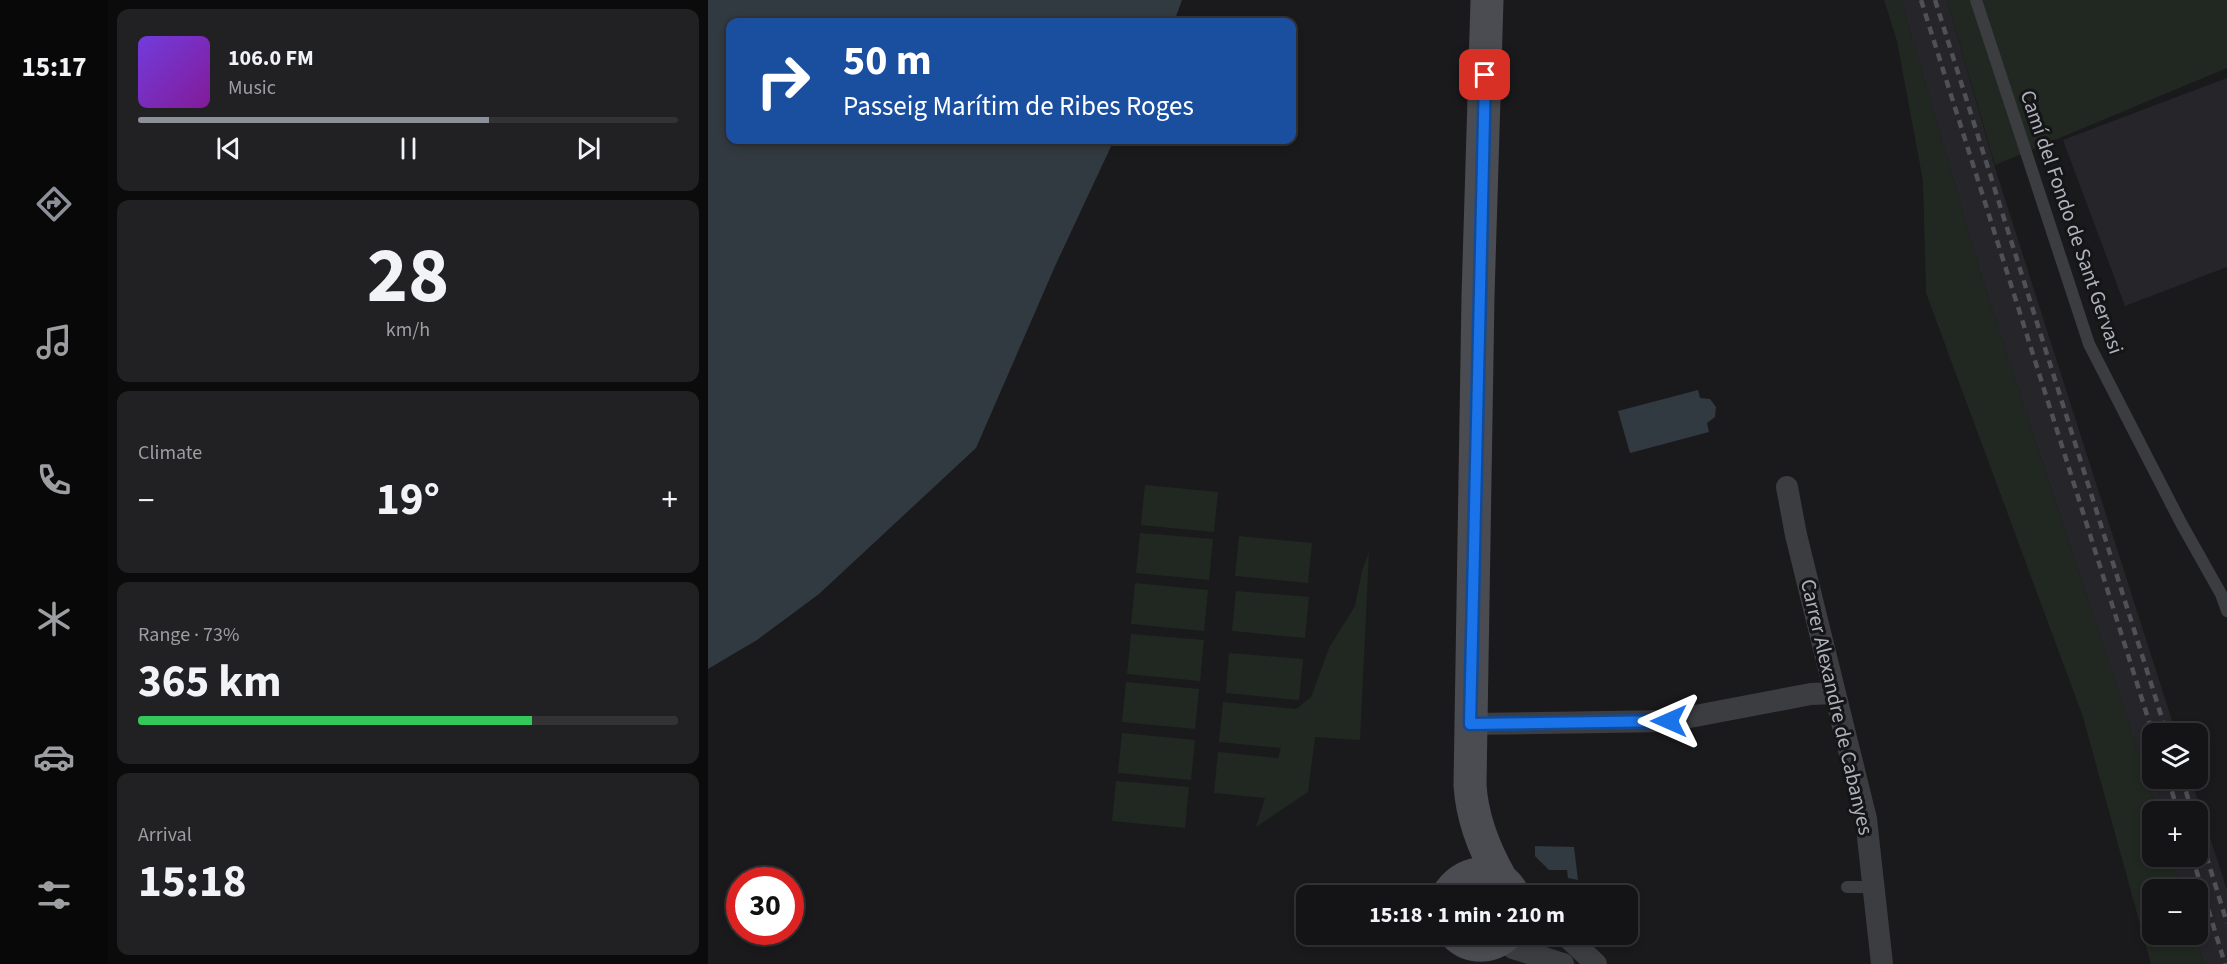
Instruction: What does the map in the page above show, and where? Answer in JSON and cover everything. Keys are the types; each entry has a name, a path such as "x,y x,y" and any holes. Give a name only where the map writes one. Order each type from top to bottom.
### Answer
{"street":[{"path":"1451,885 1471,806 1470,724 1478,296 1487,0"},
{"name":"Carrer Alexandre de Cabanyes","path":"1787,487 1796,535 1866,819 1882,964"},
{"path":"1470,724 1669,721 1811,694 1834,693"},
{"path":"1471,806 1484,849 1506,885"},
{"path":"1456,885 1463,878 1476,874 1489,874 1504,885"},
{"path":"1447,964 1449,945"},
{"path":"1473,945 1513,948 1563,964"},
{"path":"1577,945 1596,964"}],"lane":[{"name":"Camí del Fondo de Sant Gervasi","path":"1976,0 2089,344 2181,523 2221,594 2227,611"},
{"path":"1847,887 1873,887"}],"shaded area":[{"path":"708,0 1182,0 1175,18 726,18 726,144 1112,144 1056,264 976,448 819,594 757,640 708,669"},
{"path":"1884,0 1901,0 1982,278 2142,765 2142,789 2150,789 2154,801 2142,801 2142,867 2174,867 2178,879 2142,879 2142,931 2083,717 1926,293 1923,181 1897,41"},
{"path":"1901,0 1947,0 1996,171 2173,723 2142,723 2142,765 1982,278"},
{"path":"1947,0 2227,0 2227,68 1995,165"},
{"path":"2227,78 2227,267 2125,306 2063,140"},
{"path":"1698,390 1700,398 1710,399 1716,407 1715,417 1707,423 1709,432 1630,453 1618,411"},
{"path":"1145,485 1218,492 1214,532 1141,525"},
{"path":"1140,533 1213,539 1209,580 1136,573"},
{"path":"1239,536 1312,543 1308,583 1235,576"},
{"path":"1369,552 1360,740 1315,737 1308,792 1256,827 1265,798 1214,793 1218,752 1278,758 1281,748 1219,742 1223,702 1296,709 1311,697 1329,648 1355,606 1362,571"},
{"path":"1135,583 1208,590 1204,631 1131,624"},
{"path":"1236,591 1309,597 1305,638 1232,631"},
{"path":"1131,634 1204,640 1200,681 1127,674"},
{"path":"1229,653 1303,659 1299,700 1226,693"},
{"path":"1126,682 1199,689 1195,729 1122,722"},
{"path":"1122,733 1195,740 1191,780 1118,773"},
{"path":"1116,781 1189,787 1185,828 1112,821"},
{"path":"2150,789 2194,789 2198,801 2154,801"},
{"path":"2208,831 2227,890 2227,964 2204,964 2198,945 2208,945 2208,879 2178,879 2174,867 2208,867"},
{"path":"1535,846 1574,847 1578,880 1568,878 1567,870 1549,870 1535,856"},
{"path":"2146,945 2198,945 2204,964 2151,964"}],"railway":[{"path":"1921,0 2150,723"},
{"path":"1935,0 2164,723"},
{"path":"2171,789 2175,801"},
{"path":"2185,789 2189,801"},
{"path":"2208,861 2227,923"},
{"path":"2195,867 2225,964"}],"route":[{"path":"1485,75 1478,296 1470,724 1669,721"}]}
